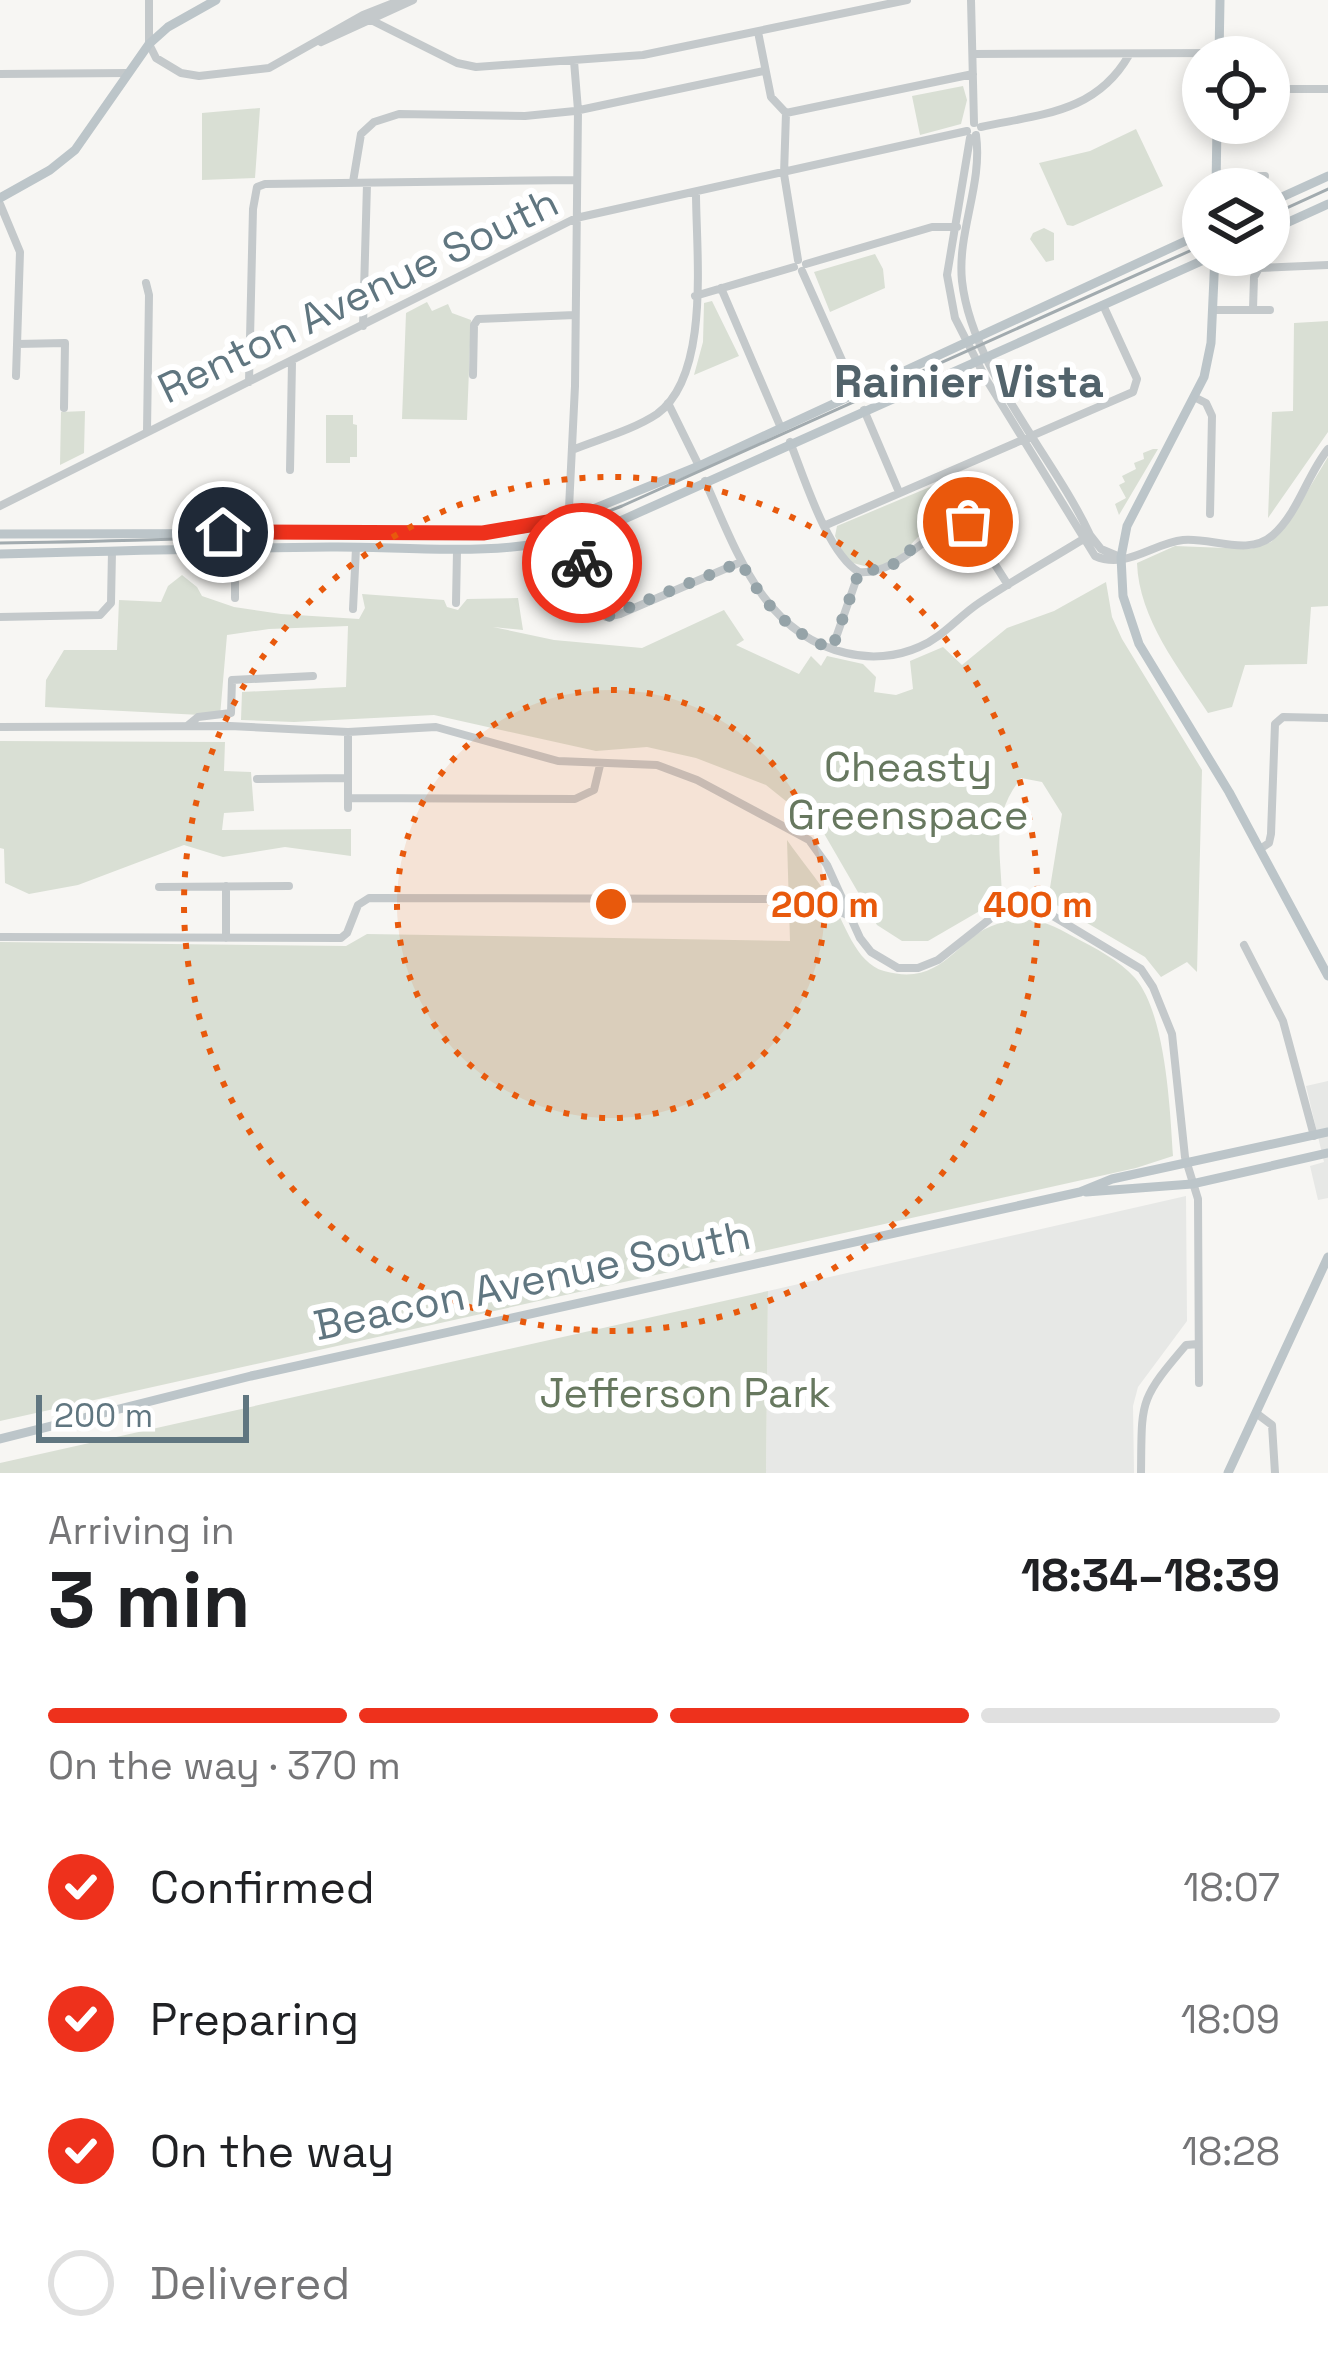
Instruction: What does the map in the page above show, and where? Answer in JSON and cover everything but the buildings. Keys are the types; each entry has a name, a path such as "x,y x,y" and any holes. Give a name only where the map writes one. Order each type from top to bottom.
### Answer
{"main road":[{"path":"0,201 76,150 149,44 216,0"},
{"path":"1219,36 1220,0"},
{"path":"1290,193 1328,176"},
{"path":"1290,221 1328,204"},
{"path":"0,534 483,533 571,518 699,466 1182,242"},
{"path":"0,554 503,550 574,537 1182,269"},
{"path":"1214,276 1207,364 1196,398 1122,541 1123,596 1134,634 1326,969"},
{"name":"Beacon Avenue South","path":"1080,1192 1112,1179 1328,1132"},
{"name":"Beacon Avenue South","path":"0,1439 251,1376 1080,1192 1192,1184 1328,1154"},
{"path":"1228,1473 1328,1257"}],"street":[{"path":"149,0 149,44 155,58 171,69 199,76 269,68 413,0"},
{"path":"320,42 364,15 401,0"},
{"path":"369,19 466,65 644,55 907,0"},
{"path":"971,0 974,131 960,228 963,290 982,358 1023,442 1087,537 1121,557 1139,557 1177,541 1264,542 1280,528 1328,449"},
{"path":"758,32 770,98 786,113 784,174 800,266 857,394"},
{"name":"Renton Avenue South","path":"0,506 576,218 974,131 1084,102 1118,74 1129,53"},
{"path":"973,54 1182,54"},
{"path":"574,61 578,110 571,518 596,610 606,617 741,562"},
{"path":"352,182 361,134 374,122 399,114 525,116 578,110 764,71"},
{"path":"0,74 128,73"},
{"path":"786,113 973,74"},
{"path":"1290,89 1328,88"},
{"path":"249,382 257,187 576,180"},
{"path":"363,326 367,184"},
{"path":"572,450 653,416 668,403 693,350 697,193"},
{"path":"0,201 20,252 16,376"},
{"path":"695,296 932,227 960,228"},
{"path":"960,228 948,259 948,291 967,342 1034,436 1087,537"},
{"path":"1253,309 1254,277 1259,268 1328,265"},
{"path":"146,283 147,432"},
{"path":"721,288 781,428"},
{"path":"826,525 1128,394 1137,386 1103,304"},
{"path":"1213,310 1270,310"},
{"path":"473,375 478,319 575,315"},
{"path":"17,344 65,343 64,408"},
{"path":"290,470 292,362"},
{"path":"1196,398 1212,416 1210,514"},
{"path":"668,403 699,466"},
{"path":"864,410 899,492"},
{"path":"790,442 842,558 859,572 890,567 930,535 963,519 1008,585"},
{"path":"705,481 762,597 786,623 832,649 882,656 913,650 1087,537"},
{"path":"352,609 356,548"},
{"path":"235,549 235,598"},
{"path":"0,617 94,617 105,612 111,604 112,551"},
{"path":"456,603 457,551"},
{"path":"832,649 859,572"},
{"path":"187,726 198,717 231,712 232,680 313,676"},
{"path":"1260,849 1269,843 1271,834 1274,730 1279,719 1328,718"},
{"path":"0,728 451,729 546,759 666,767 808,840 827,865 871,952 898,968 918,968 938,960 990,917 1021,906 1048,913 1133,962 1148,977 1172,1034 1186,1163 1198,1199 1198,1383"},
{"path":"348,731 348,803 575,799 594,790 600,765"},
{"path":"257,779 348,778"},
{"path":"226,886 226,938"},
{"path":"159,887 289,886"},
{"path":"0,937 345,936 364,899 788,899 832,908 850,917"},
{"path":"1244,945 1289,1038 1314,1136"},
{"path":"1141,1473 1142,1412 1148,1391 1186,1346 1198,1344"},
{"path":"1256,1413 1272,1425 1275,1473"}],"shaded area":[{"path":"1328,1081 1328,1198 1318,1200 1310,1166 1324,1162 1306,1086"},
{"path":"1186,1196 1187,1321 1138,1387 1133,1406 1134,1473 766,1473 768,1291"}],"green space":[{"path":"963,86 967,100 961,124 920,135 912,96"},
{"path":"260,108 255,178 202,180 202,113"},
{"path":"1136,129 1163,186 1067,225 1039,163 1090,151"},
{"path":"1044,228 1054,233 1054,260 1046,262 1030,239"},
{"path":"875,254 885,288 830,312 814,272"},
{"path":"712,301 739,356 694,375 703,342 704,303"},
{"path":"427,302 432,311 448,304 452,313 471,320 467,420 402,419 406,313"},
{"path":"1328,321 1328,432 1268,518 1272,412 1293,411 1294,323"},
{"path":"85,411 84,453 60,465 61,412"},
{"path":"326,415 353,415 357,457 350,457 350,463 326,463"},
{"path":"1158,449 1119,515 1115,504 1126,498 1119,485 1125,482 1122,476 1136,469 1134,463"},
{"path":"1328,457 1328,606 1311,607 1307,664 1245,665 1232,707 1208,713 1153,623 1137,563 1175,546 1251,549 1271,542 1287,525"},
{"path":"956,476 953,487 973,519 958,514 918,537 895,561 872,568 845,556 835,536 837,526"},
{"name":"Cheasty Greenspace","path":"182,575 202,596 234,607 281,614 359,619 365,608 362,594 444,600 447,607 458,610 467,599 518,598 523,630 493,627 554,640 642,648 724,610 744,640 736,645 799,674 811,656 821,666 827,656 863,664 876,677 874,692 896,695 913,689 910,661 943,647 962,665 1007,628 1054,611 1106,582 1112,617 1122,639 1202,770 1197,972 1187,962 1161,977 1145,957 1048,900 1062,814 1042,782 1021,778 1005,806 999,835 1002,898 928,941 902,941 877,925 822,830 766,785 696,758 647,747 596,751 434,715 241,720 242,692 346,687 348,626 227,635 220,716 45,707 46,680 64,650 117,650 119,600 161,602 168,586"},
{"path":"0,741 225,742 224,771 251,772 254,811 224,813 222,830 351,829 351,856 285,847 223,857 184,845 78,885 29,894 5,883 4,849 0,848"},
{"path":"787,840 830,899 858,951 884,971 921,973 983,930 1019,920 1055,927 1122,966 1135,978 1154,1015 1173,1156 0,1421 0,942 346,946 367,934 790,941"},
{"name":"Jefferson Park","path":"768,1291 766,1473 0,1473 0,1463"}],"tram line":[{"path":"1290,206 1328,189"},
{"path":"0,543 474,536 585,519 1182,254"}],"way so far":[{"path":"582,563 596,610 606,617 741,562 762,597 786,623 832,649 859,572 886,570 930,535 958,519 968,522"}],"district":[{"name":"Rainier Vista","path":"969,381"}],"route":[{"path":"223,532 483,533 571,518 582,563"}]}
